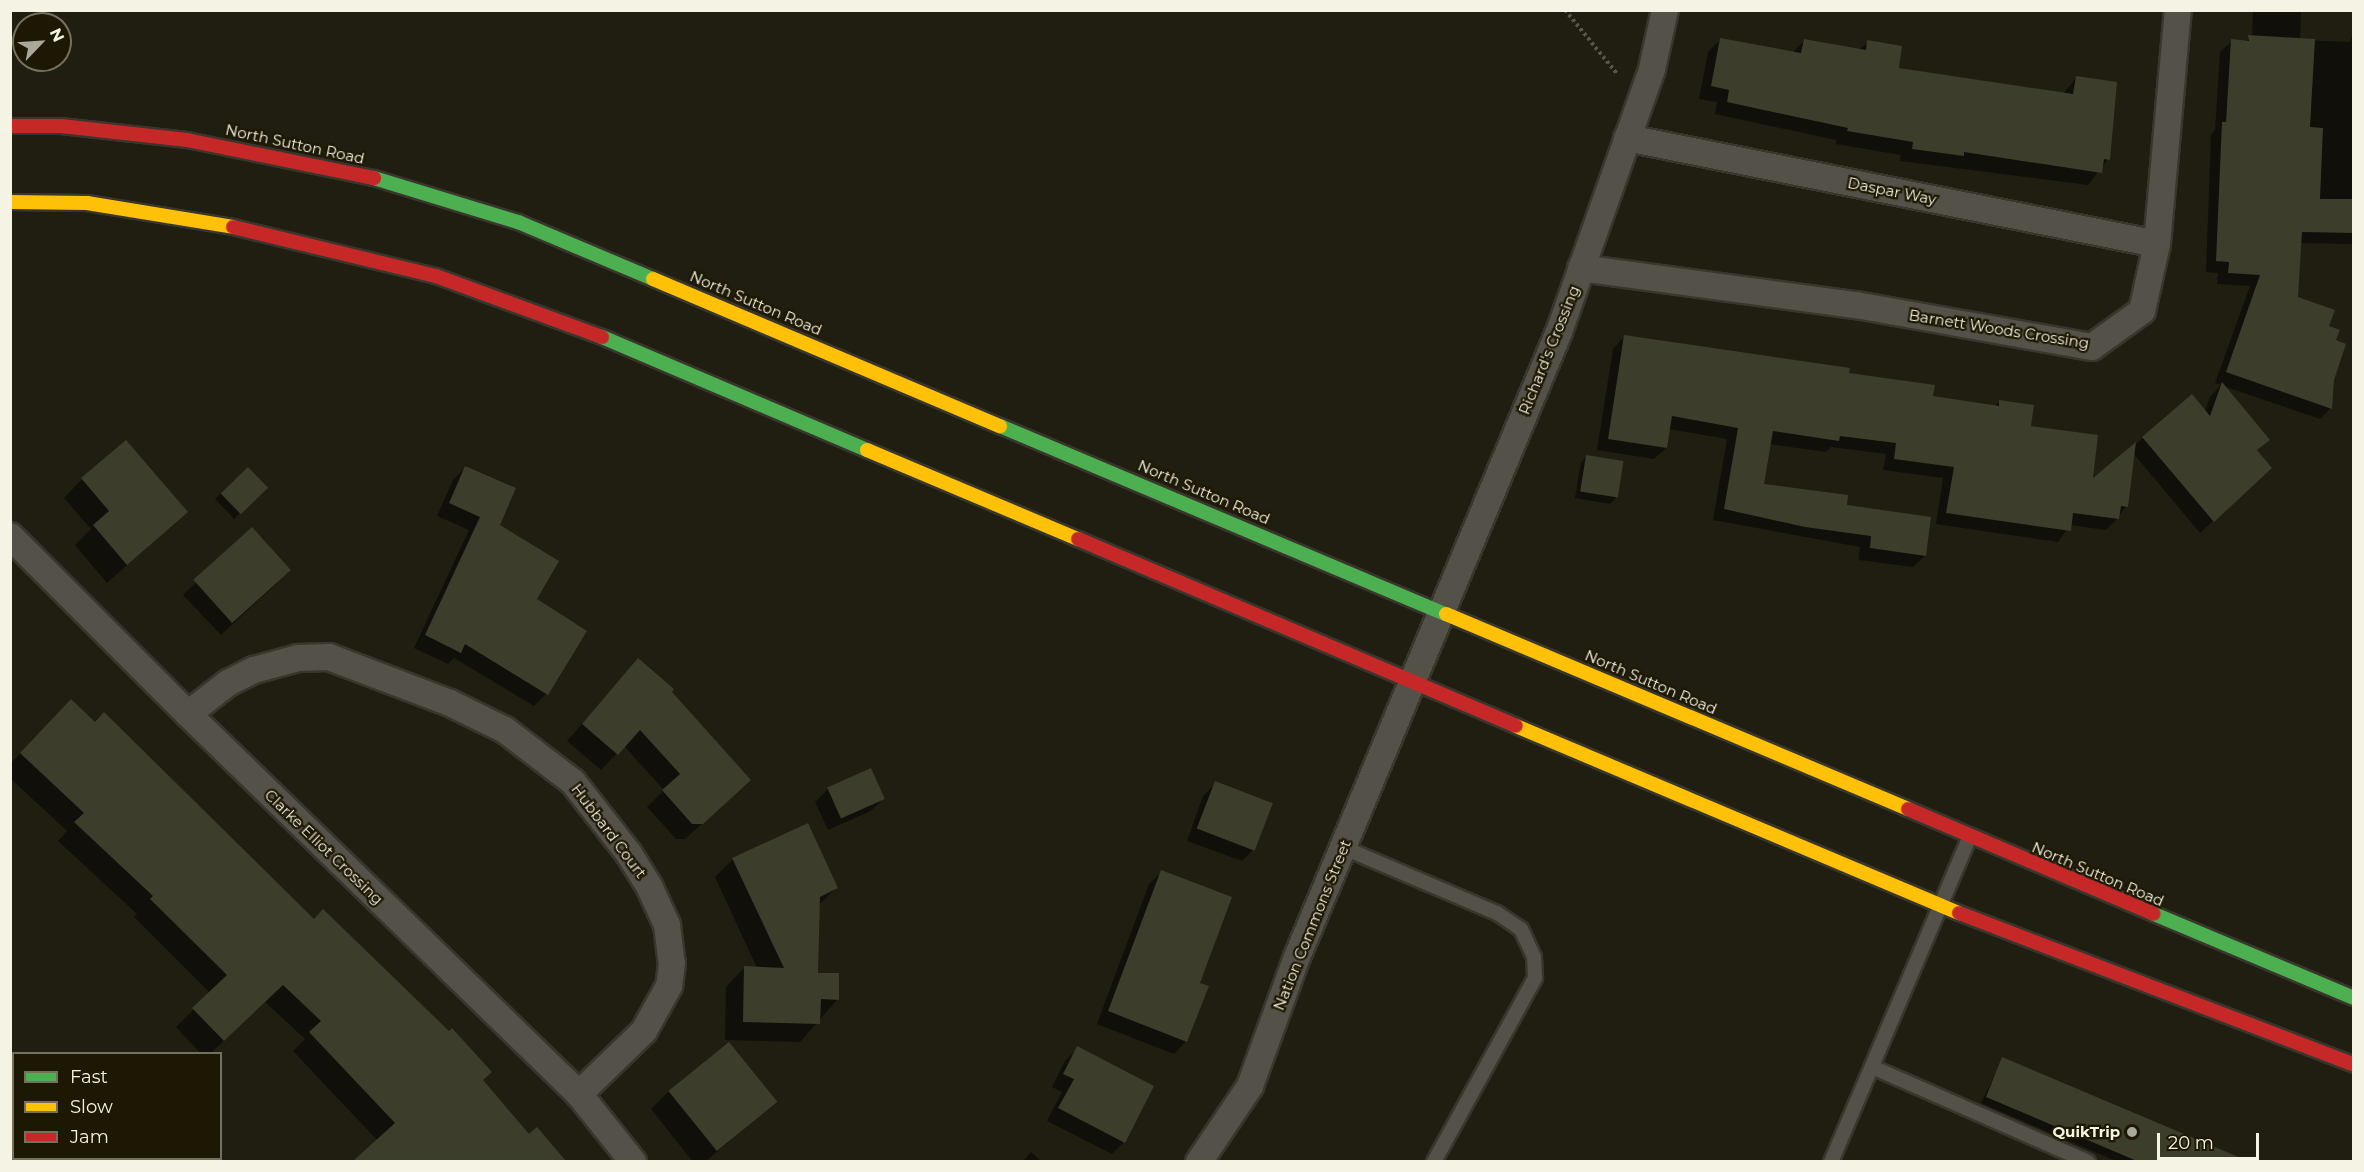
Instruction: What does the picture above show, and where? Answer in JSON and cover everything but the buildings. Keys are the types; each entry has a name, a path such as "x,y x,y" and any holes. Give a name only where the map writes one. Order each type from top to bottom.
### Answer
{"main road":[{"name":"North Sutton Road","path":"10,126 61,126 188,140 299,160 416,188 518,222 1442,610 1970,837 2354,998"},
{"path":"10,202 87,203 262,232 436,276 562,320 1940,906 2208,1012 2354,1065"}],"street":[{"name":"Richard's Crossing","path":"1412,681 1559,332 1640,100 1665,10"},
{"name":"Barnett Woods Crossing","path":"1581,268 1856,305 2092,347 2142,311 2157,243 2178,10"},
{"name":"Daspar Way","path":"1627,138 2157,243"},
{"name":"Clarke Elliot Crossing","path":"10,536 188,714 579,1094 633,1161"},
{"name":"Hubbard Court","path":"188,714 228,683 254,670 298,658 329,657 450,703 505,730 573,782 629,854 650,888 667,925 672,963 669,986 644,1031 579,1094"},
{"name":"Nation Commons Street","path":"1199,1161 1250,1086 1342,847 1412,681"}],"lane":[{"path":"1831,1161 1970,837"},
{"path":"1342,847 1497,913 1521,929 1534,957 1535,978 1434,1161"},
{"path":"1872,1066 2088,1161"}],"path":[{"path":"1565,10 1640,100"}],"traffic: fast":[{"path":"374,178 518,222 653,279"},
{"path":"602,337 867,450"},
{"path":"1000,426 1446,614"},
{"path":"2154,914 2354,998"}],"traffic: slow":[{"path":"10,202 87,203 233,227"},
{"path":"653,279 1000,426"},
{"path":"867,450 1078,539"},
{"path":"1446,614 1908,809"},
{"path":"1516,726 1959,913"}],"traffic: jam":[{"path":"10,126 61,126 187,140 374,178"},
{"path":"233,227 436,276 602,337"},
{"path":"1078,539 1516,726"},
{"path":"1908,809 2154,914"},
{"path":"1959,913 2354,1065"}],"place":[{"name":"QuikTrip","path":"2132,1132"}]}
